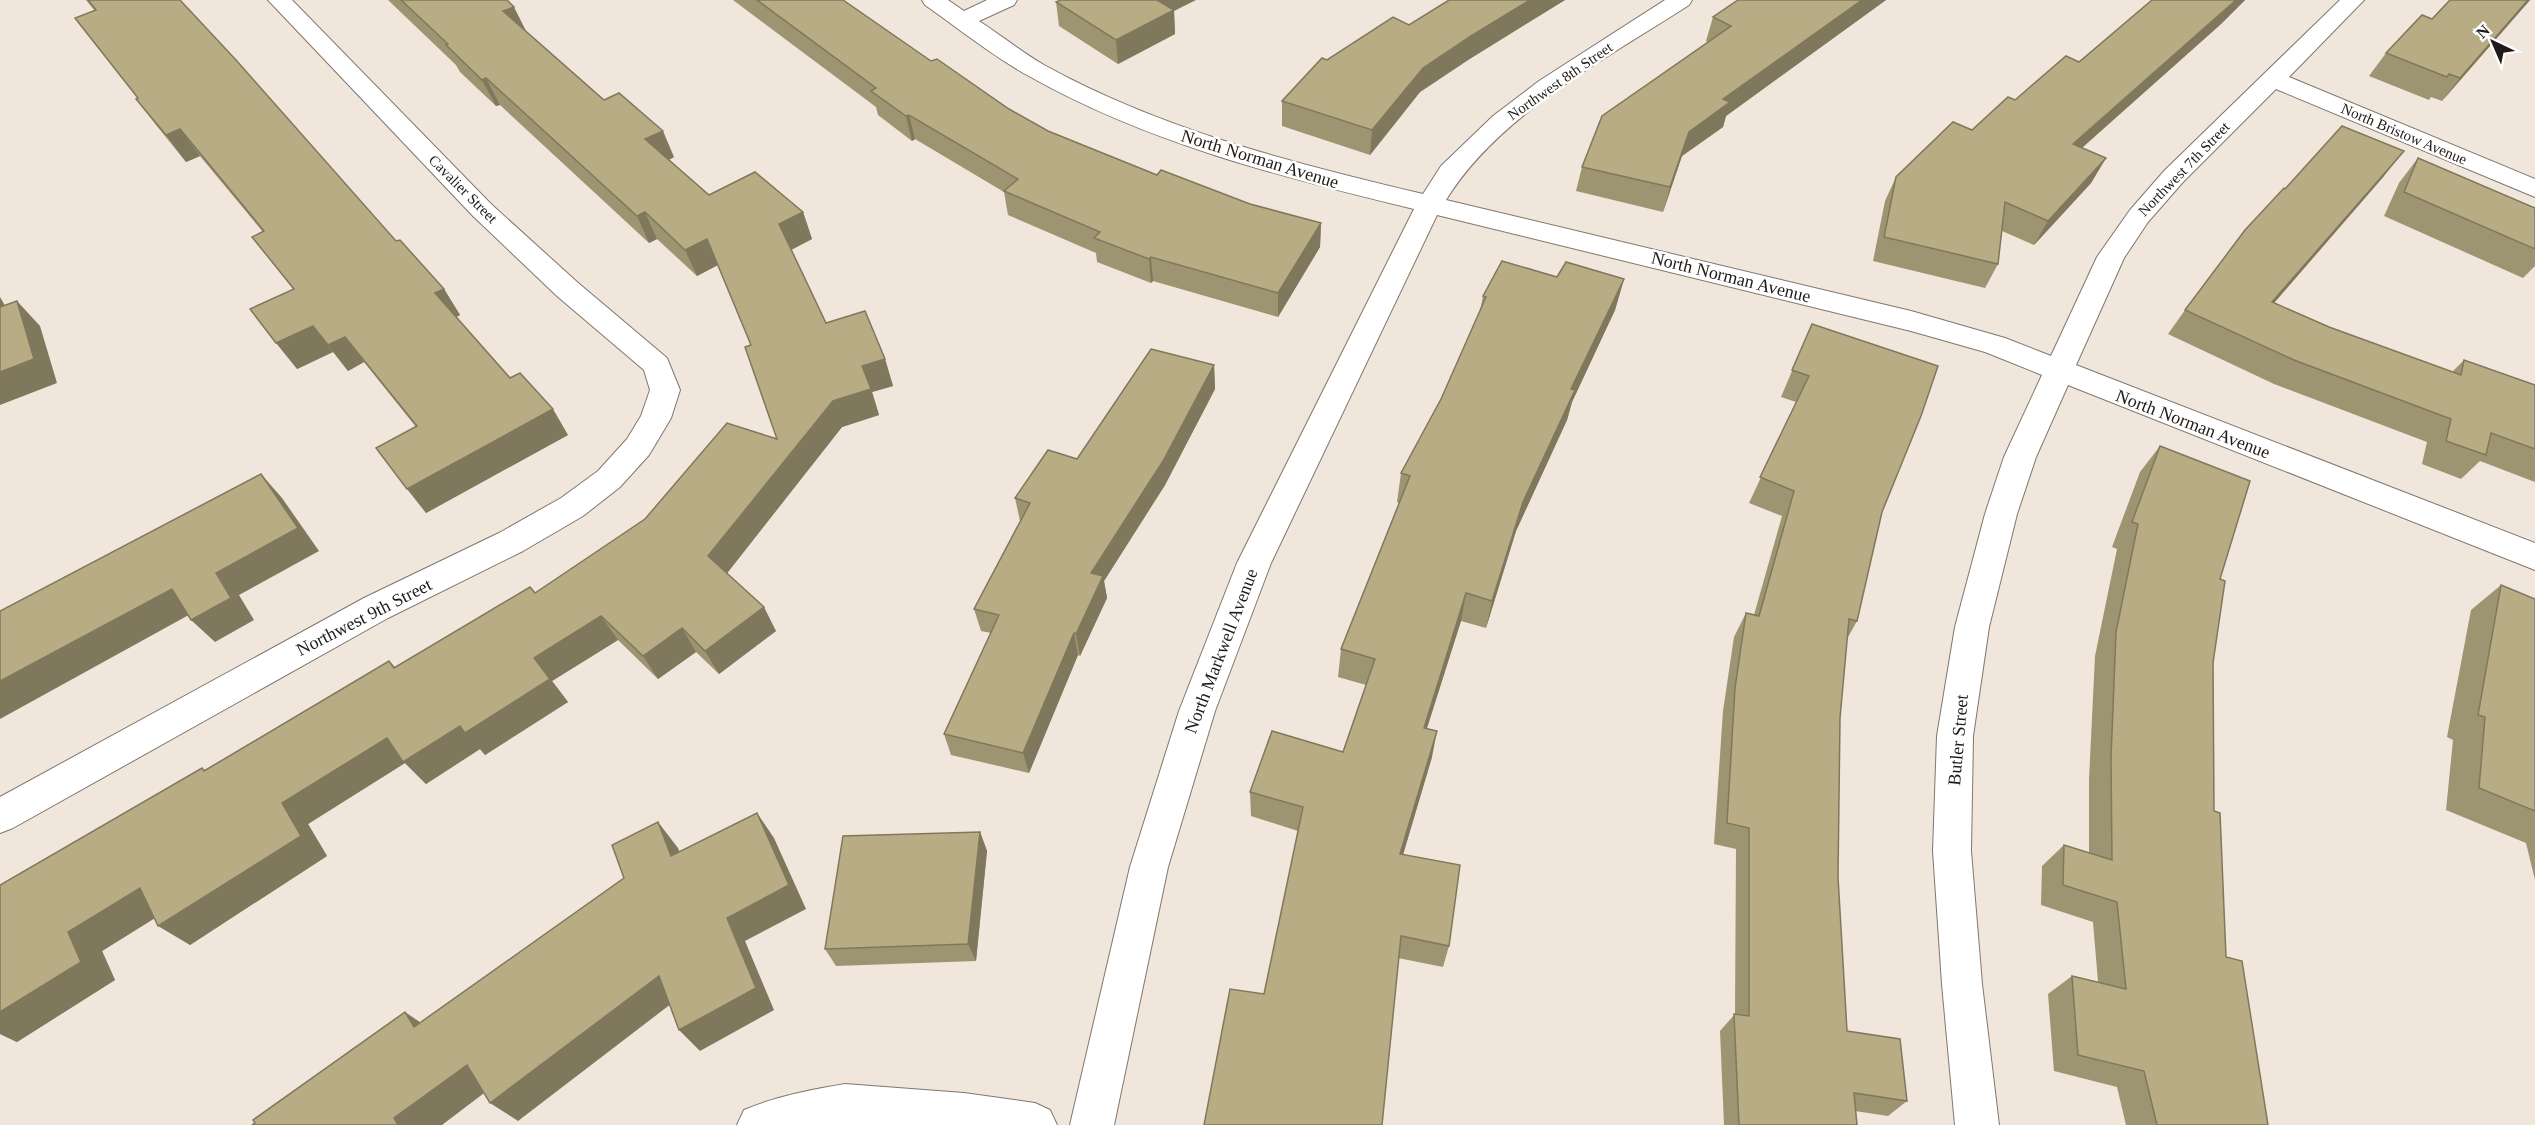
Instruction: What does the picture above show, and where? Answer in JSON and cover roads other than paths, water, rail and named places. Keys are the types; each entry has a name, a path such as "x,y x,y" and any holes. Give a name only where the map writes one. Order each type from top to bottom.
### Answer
{"street":[{"name":"Cavalier Street","path":"279,0 482,210 567,290 657,365"},
{"name":"North Norman Avenue","path":"933,0 1034,69 1120,112 1183,137 1316,177 1911,321 1995,345 2535,557"},
{"path":"963,20 1006,0"},
{"name":"Northwest 8th Street","path":"1429,205 1450,172 1502,121 1548,86 1682,0"},
{"name":"Northwest 7th Street","path":"2060,371 2111,257 2139,216 2174,176 2353,0"},
{"name":"North Bristow Avenue","path":"2273,79 2535,189"},
{"name":"North Markwell Avenue","path":"1092,1125 1149,867 1197,711 1254,563 1429,205"},
{"name":"Northwest 9th Street","path":"0,816 376,608 512,542 572,507 609,479 638,447 656,418 664,390 657,365"},
{"name":"Butler Street","path":"1977,1125 1962,984 1952,851 1955,736 1972,627 2001,514 2020,457 2060,371"},
{"path":"759,1125 779,1118 845,1105 964,1114 1035,1125"}]}
